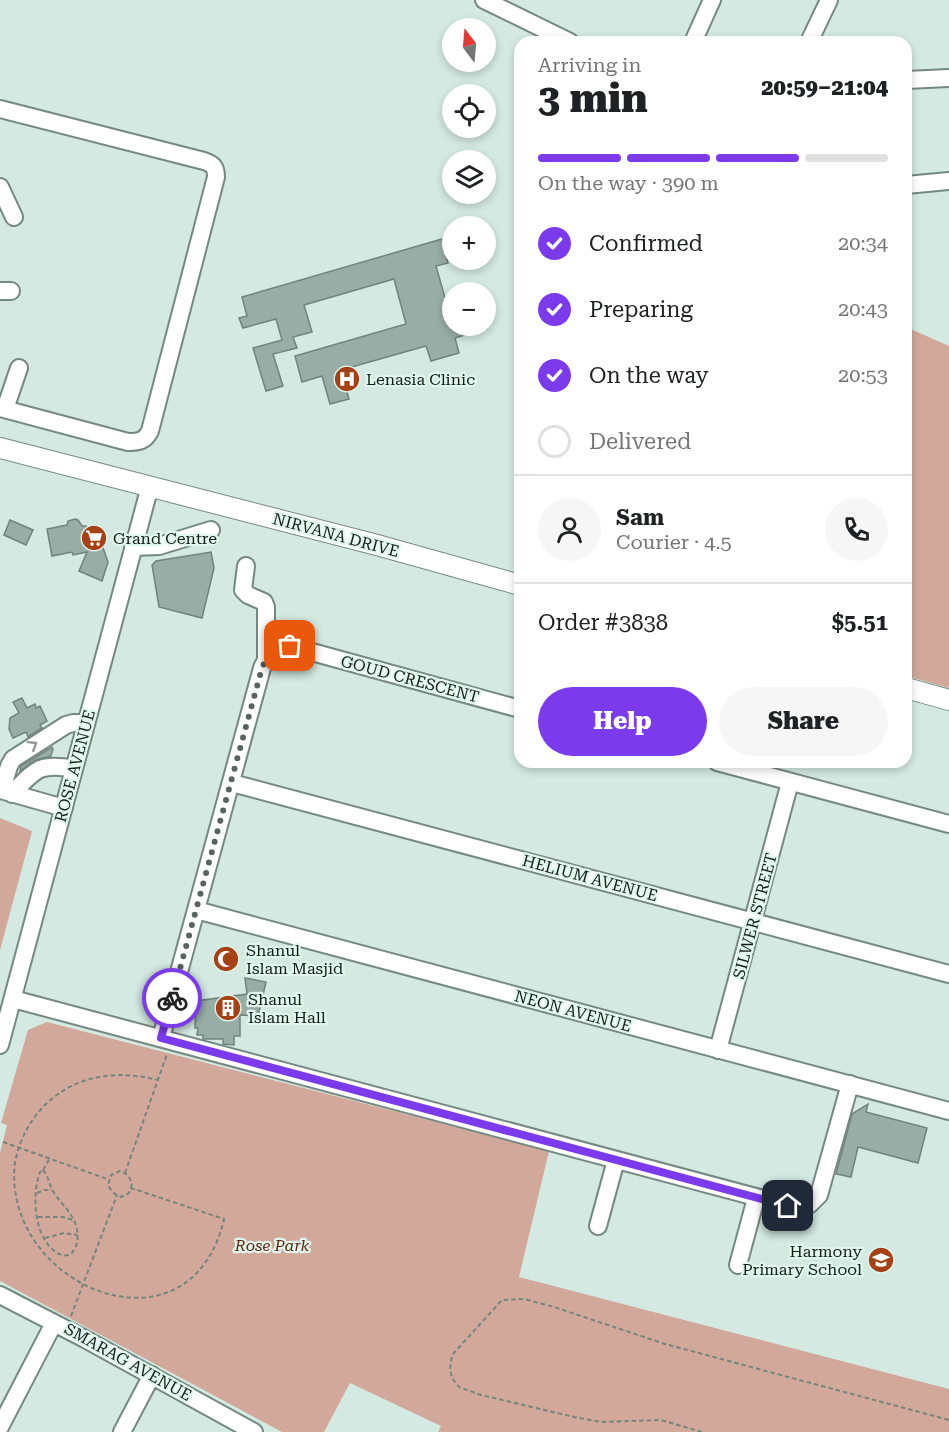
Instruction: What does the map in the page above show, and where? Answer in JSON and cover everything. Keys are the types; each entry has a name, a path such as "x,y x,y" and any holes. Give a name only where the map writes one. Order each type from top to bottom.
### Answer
{"main road":[{"name":"NIRVANA DRIVE","path":"0,448 378,545 514,583"},
{"path":"912,690 949,700"}],"street":[{"path":"484,0 558,36"},
{"path":"696,36 712,0"},
{"path":"812,36 829,0"},
{"path":"912,80 949,78"},
{"path":"0,108 204,160 214,167 216,177 147,437 142,441 128,442 3,409 19,368"},
{"path":"912,185 949,182"},
{"path":"0,187 14,217"},
{"name":"ROSE AVENUE","path":"0,1045 150,486"},
{"path":"133,547 159,546 211,530"},
{"path":"164,1045 196,910 266,659 266,607 264,602 248,595 243,590 246,566"},
{"name":"GOUD CRESCENT","path":"266,659 280,648 290,646 514,707"},
{"path":"5,792 9,766 17,755 66,725 86,723"},
{"path":"5,792 46,766 54,765 74,769"},
{"path":"739,768 949,824"},
{"name":"SILWER STREET","path":"718,1050 790,782"},
{"name":"HELIUM AVENUE","path":"232,783 949,974"},
{"path":"5,792 64,808"},
{"name":"NEON AVENUE","path":"196,910 949,1111"},
{"path":"13,999 164,1045 797,1208 804,1207 819,1195 850,1084"},
{"path":"598,1226 616,1161"},
{"path":"738,1265 756,1198"},
{"name":"SMARAG AVENUE","path":"0,1295 153,1375 251,1431"},
{"path":"0,1427 60,1326"},
{"path":"122,1432 153,1375"}],"path":[{"path":"125,1173 158,1080 164,1045"},
{"path":"18,1219 12,1185 14,1167 18,1147 36,1113 63,1090 93,1077 128,1074 158,1080"},
{"path":"3,1142 110,1180"},
{"path":"44,1170 52,1190 73,1220 77,1235 75,1251 66,1255 51,1248 44,1238 38,1217 36,1194 38,1178 50,1158"},
{"path":"120,1171 128,1175 132,1183 131,1188 121,1197 112,1193 108,1185 110,1180 111,1175 120,1171"},
{"path":"60,1274 107,1296 140,1299 162,1294 185,1282 198,1271 214,1249 224,1219 131,1188"},
{"path":"36,1194 44,1190 52,1190"},
{"path":"60,1326 82,1286 117,1195"},
{"path":"38,1217 63,1217 73,1220"},
{"path":"44,1238 64,1233 77,1235"},
{"path":"702,1432 661,1420 602,1422 481,1395 459,1387 452,1378 450,1369 452,1355 502,1299 524,1299 587,1316 665,1344 949,1420"}],"green space":[{"path":"912,330 949,346 949,688 912,678"},
{"path":"0,818 32,831 0,950"},
{"name":"Rose Park","path":"47,1022 549,1151 519,1277 949,1389 949,1432 438,1432 441,1426 350,1383 324,1432 282,1432 0,1281 0,1153 7,1125 1,1123 28,1030"}],"building":[{"path":"442,239 442,264 436,266 442,287 442,336 461,336 455,338 459,353 431,361 426,346 341,370 349,399 330,404 322,376 302,382 295,356 406,324 394,279 304,305 312,332 293,337 297,348 273,354 283,386 266,391 253,348 282,340 276,319 243,328 239,318 247,316 242,297"},
{"path":"75,519 82,526 86,526 88,537 102,534 104,544 102,545 108,562 102,581 79,571 87,552 52,556 47,529 67,525 68,521"},
{"path":"10,520 33,530 26,545 4,535"},
{"path":"211,552 214,568 202,618 159,607 152,565 156,561"},
{"path":"22,698 27,708 35,704 36,708 40,706 47,721 40,725 42,728 28,737 26,732 13,738 9,729 10,718 19,713 13,702"},
{"path":"52,747 51,756 35,760 20,771 21,766"},
{"name":"Shanul Islam Hall","path":"245,978 266,982 258,1016 240,1015 240,1036 234,1036 234,1045 223,1044 223,1039 203,1039 203,1035 197,1035 196,1001 247,994"},
{"path":"868,1104 866,1112 927,1128 918,1163 858,1147 851,1177 836,1174 852,1114"}],"way so far":[{"path":"172,998 262,668 272,652 290,646"}],"place":[{"name":"Lenasia Clinic","path":"347,379"},
{"name":"Grand Centre","path":"94,538"},
{"name":"Shanul Islam Masjid","path":"226,959"},
{"name":"Shanul Islam Hall","path":"228,1008"},
{"name":"Harmony Primary School","path":"881,1260"}],"route":[{"path":"172,998 161,1038 788,1206"}]}
